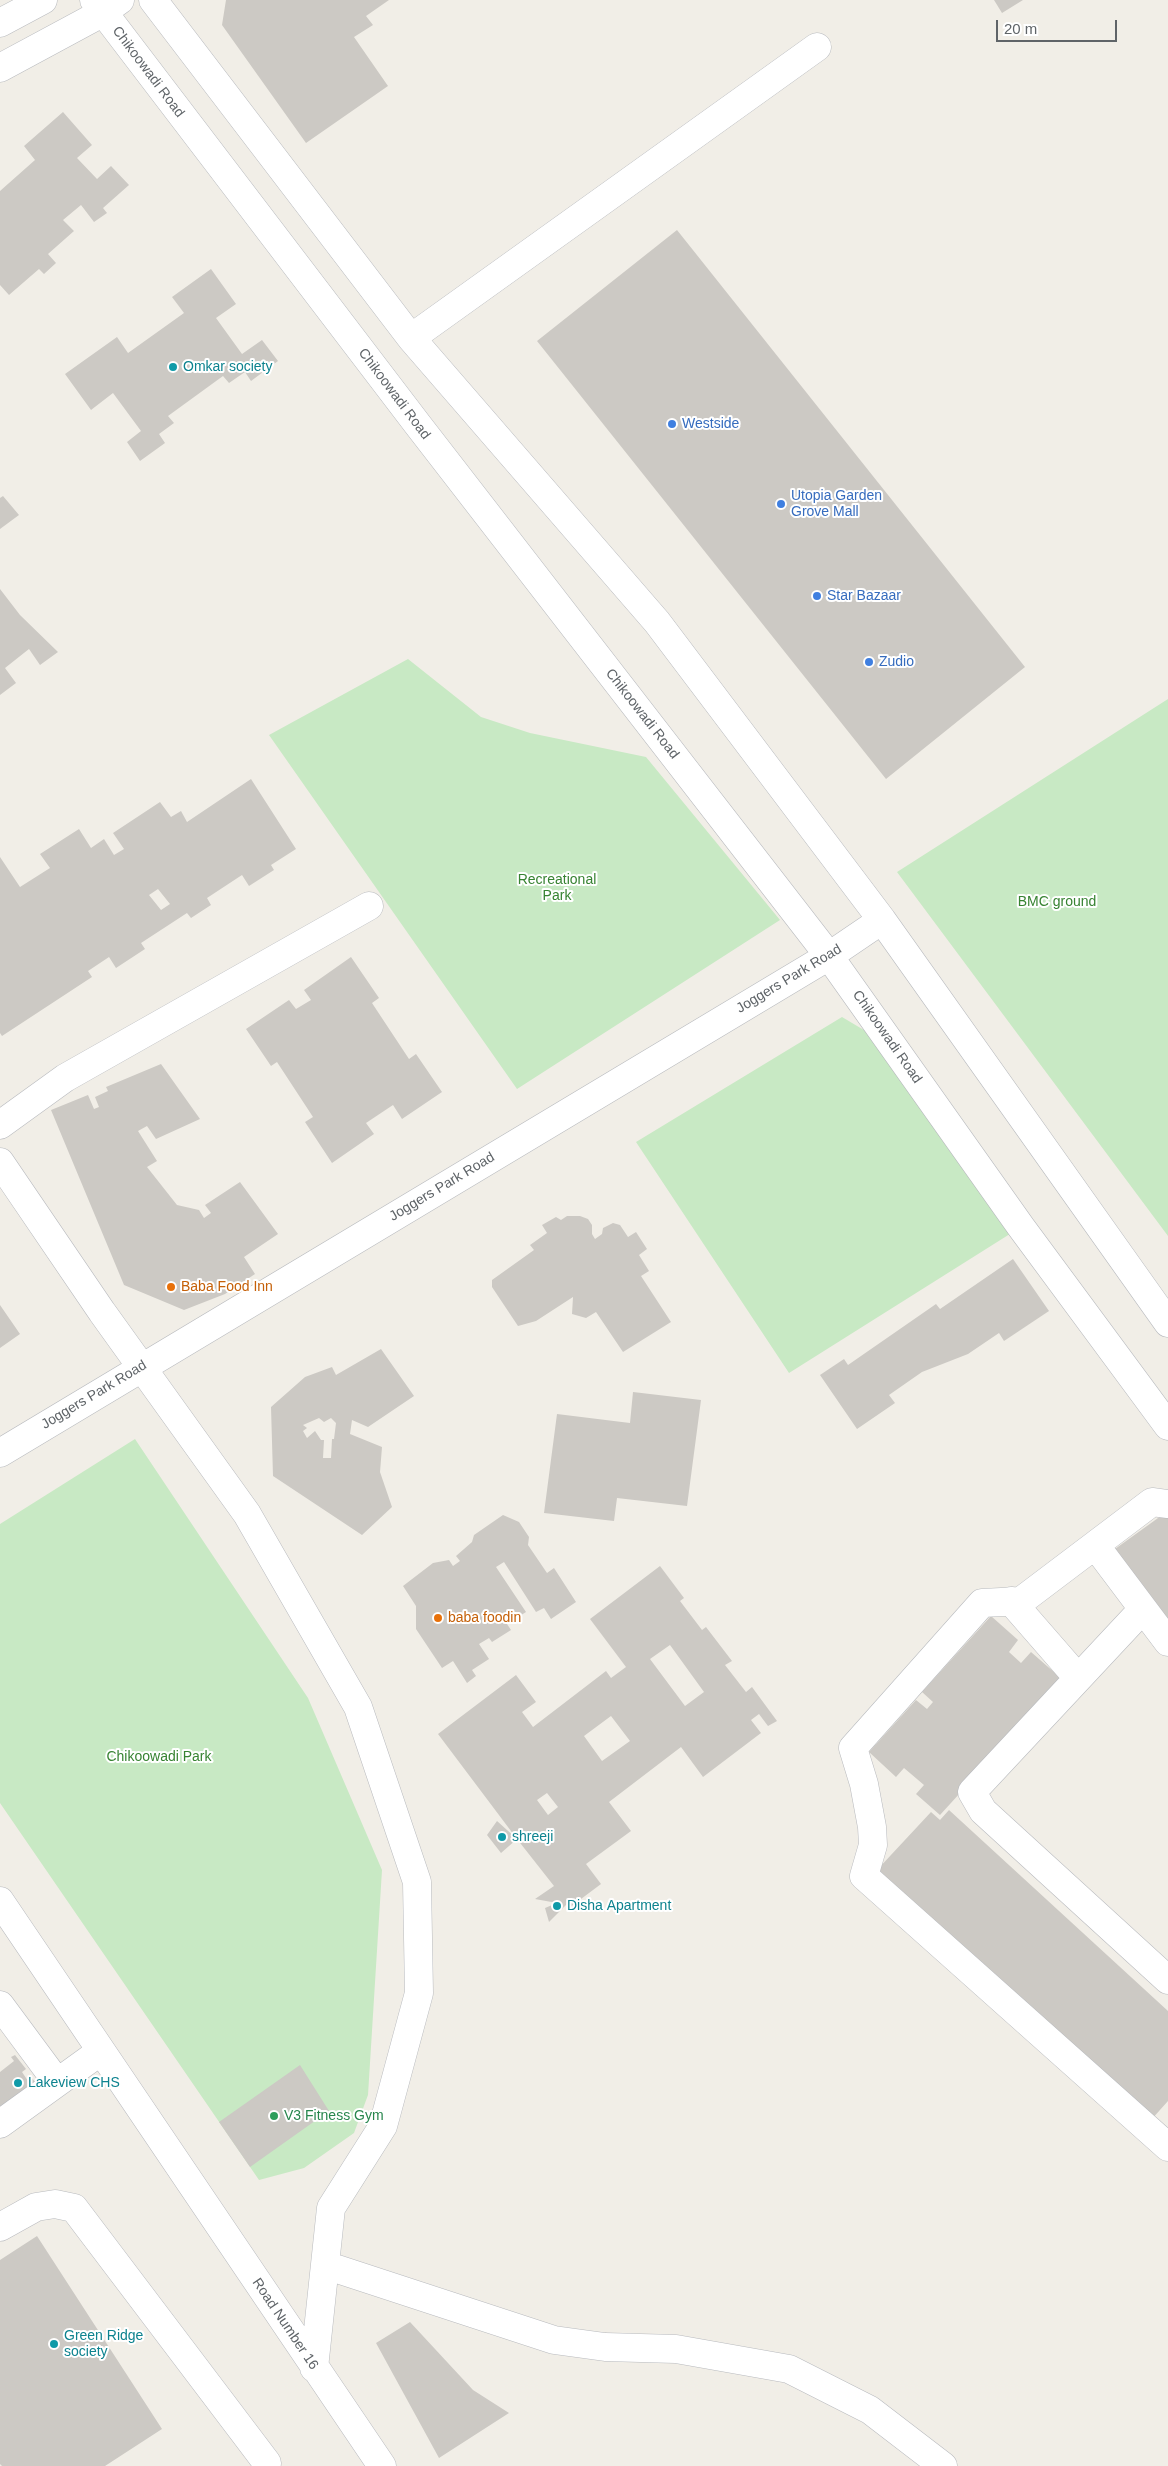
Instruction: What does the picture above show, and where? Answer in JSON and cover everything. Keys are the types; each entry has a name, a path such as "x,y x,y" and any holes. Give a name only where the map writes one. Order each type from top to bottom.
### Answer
{"street":[{"path":"0,23 43,0"},
{"path":"153,0 411,338 657,622 882,920 1168,1323"},
{"name":"Chikoowadi Road","path":"0,68 106,4 424,433 829,956 1021,1227 1168,1426"},
{"path":"411,338 817,47"},
{"path":"0,1125 65,1078 369,906"},
{"name":"Joggers Park Road","path":"0,1453 829,956 882,920"},
{"path":"0,1162 141,1367 247,1514 358,1708 417,1882 419,1993 383,2126 331,2208 314,2368"},
{"path":"1168,1504 1152,1502 1021,1601 982,1603 853,1748 864,1784 872,1826 873,1845 864,1876 1168,2147"},
{"path":"1095,1545 1168,1642"},
{"path":"1011,1601 1078,1678"},
{"path":"1143,1609 972,1792 983,1811 1168,1980"},
{"name":"Road Number 16","path":"0,1901 382,2466"},
{"path":"0,2005 57,2082"},
{"path":"0,2124 101,2051"},
{"path":"0,2228 36,2207 55,2204 74,2208 267,2463"},
{"path":"326,2265 554,2340 605,2347 676,2349 789,2369 870,2410 943,2466"}],"green space":[{"name":"Recreational Park","path":"408,659 481,717 530,733 646,757 780,920 517,1089 269,735"},
{"name":"BMC ground","path":"1168,699 1168,1236 897,872"},
{"path":"842,1017 884,1042 1021,1227 789,1373 636,1142"},
{"name":"Chikoowadi Park","path":"135,1439 308,1698 382,1870 368,2095 354,2133 304,2168 259,2180 0,1803 0,1524"}],"building":[{"path":"226,0 389,0 366,16 373,25 354,37 388,86 306,143 222,25"},
{"path":"994,0 1023,0 1002,13"},
{"path":"63,112 92,145 77,158 97,179 111,166 129,185 103,208 107,213 94,222 81,205 63,220 74,231 48,254 56,263 44,274 39,269 9,295 0,285 0,191 35,160 24,146"},
{"name":"Utopia Garden Grove Mall","path":"677,230 1025,667 886,779 537,341"},
{"name":"Omkar society","path":"211,269 236,304 216,318 242,354 262,340 278,361 251,381 245,372 229,383 223,376 168,416 174,423 159,434 165,443 140,461 127,442 141,431 113,393 91,410 65,374 117,337 128,353 184,313 172,297"},
{"path":"3,496 19,515 0,529 0,498"},
{"path":"0,589 20,615 58,652 40,665 29,649 5,668 16,683 0,695"},
{"path":"251,779 296,849 271,865 274,870 249,886 242,875 207,898 211,905 191,918 187,913 141,943 145,949 116,968 109,957 88,971 92,977 2,1036 0,1033 0,857 20,887 50,868 40,854 79,829 91,848 104,839 114,855 124,849 113,833 160,802 171,817 181,811 187,822","holes":["158,889 170,904 161,910 149,895"]},
{"path":"351,957 379,998 372,1003 409,1059 416,1054 442,1092 402,1119 393,1105 366,1123 374,1134 332,1163 305,1122 313,1117 277,1062 271,1066 246,1029 289,1000 296,1009 311,1000 304,990"},
{"path":"161,1064 200,1119 156,1139 147,1126 138,1131 157,1161 147,1167 177,1205 199,1210 204,1218 211,1213 205,1205 240,1182 278,1234 244,1257 255,1274 225,1294 184,1310 124,1285 51,1110 88,1095 94,1109 99,1107 95,1097 108,1091 106,1087"},
{"path":"567,1216 580,1216 588,1219 592,1225 592,1234 595,1239 602,1234 603,1228 613,1223 620,1225 628,1237 636,1232 647,1249 639,1255 649,1271 641,1276 671,1322 623,1352 596,1312 586,1318 572,1314 573,1297 536,1321 518,1326 492,1287 492,1280 534,1250 530,1245 547,1233 542,1225 556,1217 561,1220"},
{"path":"1013,1259 1049,1311 1004,1341 999,1333 968,1354 922,1372 889,1395 895,1403 857,1429 820,1375 844,1359 848,1365 936,1304 940,1309"},
{"path":"0,1305 20,1334 0,1348"},
{"path":"381,1349 414,1396 368,1427 352,1420 350,1434 382,1447 380,1472 392,1507 362,1535 273,1476 271,1407 305,1377 332,1367 336,1375","holes":["319,1418 324,1422 331,1418 336,1423 334,1439 332,1439 331,1458 323,1458 324,1440 321,1440 315,1431 307,1438 303,1431 307,1428 303,1425"]},
{"path":"633,1392 701,1400 687,1506 617,1498 614,1521 544,1513 557,1414 630,1423"},
{"path":"1165,1513 1168,1517 1168,1622 1115,1549"},
{"path":"503,1515 519,1522 529,1537 528,1545 547,1573 554,1568 576,1602 551,1619 544,1608 536,1612 504,1562 496,1567 526,1612 507,1624 511,1630 492,1642 489,1638 479,1644 489,1659 472,1670 476,1676 467,1683 453,1661 442,1668 416,1629 416,1606 403,1586 433,1563 449,1560 453,1566 460,1561 456,1556 472,1542 474,1535"},
{"path":"660,1566 684,1598 680,1601 702,1630 706,1627 732,1661 725,1665 746,1692 752,1687 777,1721 768,1726 759,1714 751,1720 761,1733 703,1777 681,1747 609,1802 631,1831 586,1864 601,1884 569,1908 567,1904 549,1922 545,1908 557,1903 535,1899 554,1886 438,1734 516,1675 536,1702 522,1712 533,1727 606,1671 611,1678 626,1667 590,1619","holes":["670,1645 704,1692 685,1706 650,1659","611,1716 630,1741 602,1761 584,1736","547,1793 558,1807 548,1815 537,1800"]},
{"path":"991,1616 1018,1640 1009,1652 1021,1663 1031,1652 1063,1680 940,1815 916,1794 924,1785 904,1768 896,1777 869,1752 916,1700 927,1709 933,1702 922,1692"},
{"path":"949,1810 1168,2011 1168,2101 1151,2120 877,1870 931,1812 940,1820"},
{"name":"shreeji","path":"497,1821 517,1839 501,1853 487,1835"},
{"name":"Lakeview CHS","path":"15,2055 26,2069 22,2072 28,2081 32,2078 38,2086 0,2114 0,2072 14,2061 11,2057"},
{"name":"V3 Fitness Gym","path":"300,2065 329,2111 250,2167 219,2122"},
{"name":"Green Ridge society","path":"37,2236 162,2429 105,2466 2,2466 0,2464 0,2260"},
{"path":"410,2322 473,2390 509,2413 439,2458 376,2343"}],"place":[{"name":"Omkar society","path":"173,367"},
{"name":"Westside","path":"672,424"},
{"name":"Utopia Garden Grove Mall","path":"781,504"},
{"name":"Star Bazaar","path":"817,596"},
{"name":"Zudio","path":"869,662"},
{"name":"Baba Food Inn","path":"171,1287"},
{"name":"baba foodin","path":"438,1618"},
{"name":"shreeji","path":"502,1837"},
{"name":"Disha Apartment","path":"557,1906"},
{"name":"Lakeview CHS","path":"18,2083"},
{"name":"V3 Fitness Gym","path":"274,2116"},
{"name":"Green Ridge society","path":"54,2344"}]}
